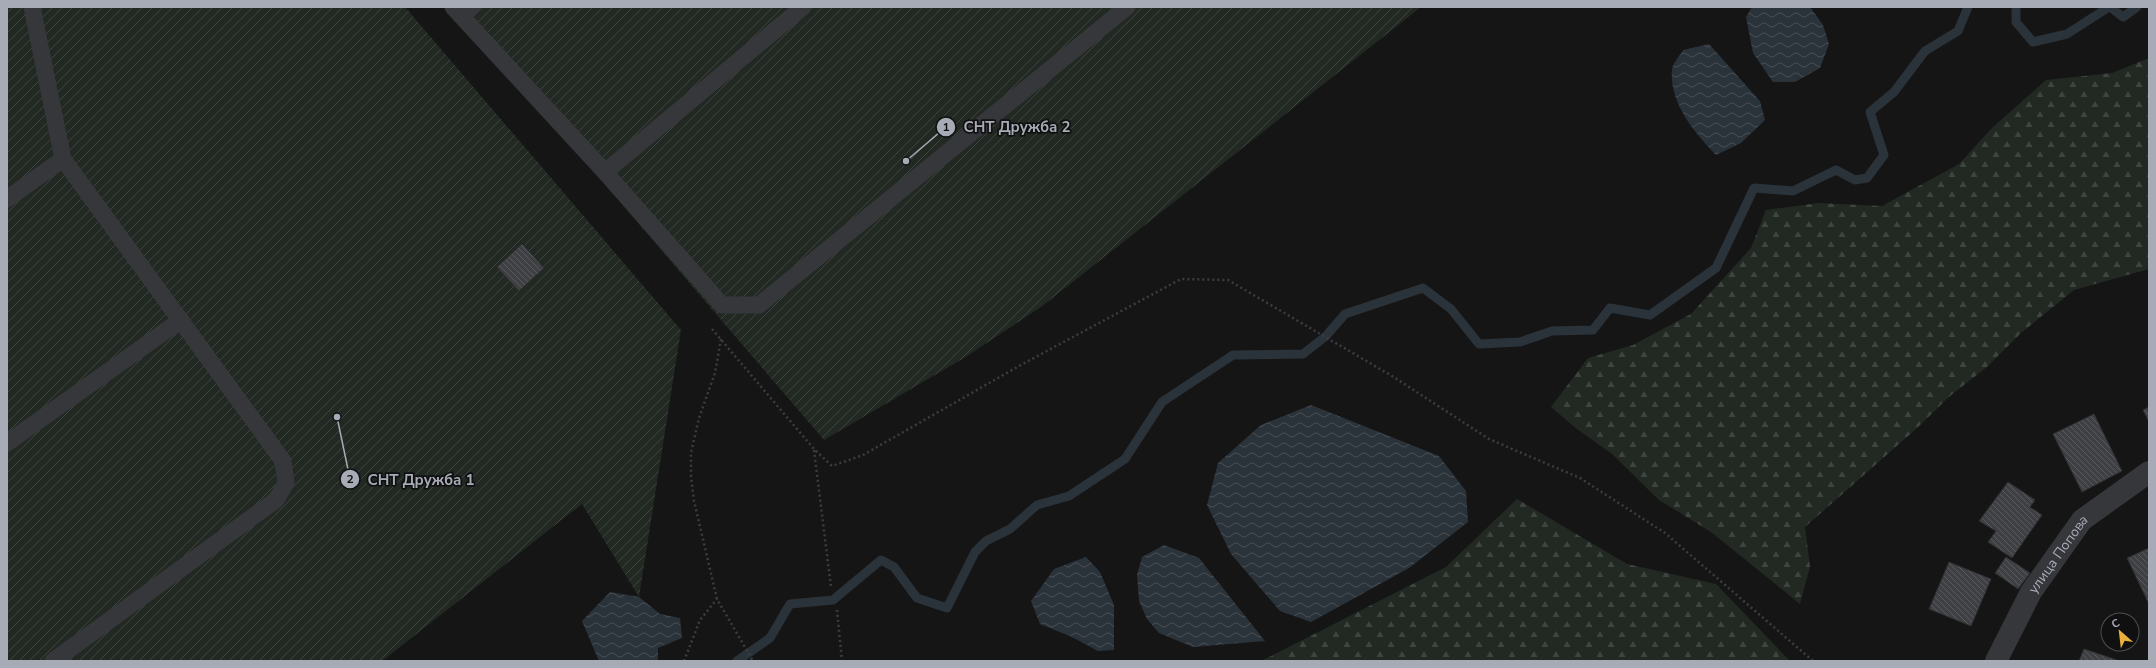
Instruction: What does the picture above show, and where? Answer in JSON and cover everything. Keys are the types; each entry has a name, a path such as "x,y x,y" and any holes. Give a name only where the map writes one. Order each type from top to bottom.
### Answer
{"street":[{"name":"улица Попова","path":"1996,661 2031,592 2082,520 2149,472"}],"lane":[{"path":"32,7 64,159 283,461 286,483 276,500 54,661"},
{"path":"605,172 803,7"},
{"path":"462,10 722,306 759,305 1127,7"},
{"path":"7,200 64,159"},
{"path":"7,443 181,320"}],"path":[{"path":"753,661 717,599 694,501 691,453 696,432 715,373 721,338 814,449 832,466 863,455 1019,366 1181,279 1228,280 1392,376 1489,439 1580,478 1665,533 1813,661"},
{"path":"814,449 831,587"},
{"path":"684,661 700,620 717,599"},
{"path":"837,610 842,661"}],"green space":[{"path":"7,7 405,7 681,330 639,597 582,504 382,661 7,661"},
{"path":"453,7 1421,7 1041,307 964,358 824,440"},
{"path":"2149,58 2149,269 2074,290 2021,333 1987,367 1950,396 1916,429 1805,527 1810,567 1800,604 1711,532 1659,500 1612,454 1577,429 1551,407 1588,358 1633,345 1691,314 1751,248 1766,210 1818,203 1882,206 1959,164 1993,127 2046,80 2112,73"},
{"path":"1517,499 1627,564 1716,584 1790,661 1261,661 1446,567"}],"water":[{"path":"1752,7 1810,7 1823,25 1829,44 1820,68 1795,82 1773,82 1753,53 1746,17"},
{"path":"1709,44 1760,101 1765,120 1741,143 1716,155 1699,137 1685,116 1679,105 1672,82 1672,69 1683,50"},
{"path":"1311,405 1439,456 1466,491 1468,522 1409,568 1311,622 1280,611 1231,554 1207,505 1218,463 1261,425"},
{"path":"1164,545 1199,558 1265,641 1193,647 1159,633 1147,619 1139,601 1137,575 1142,557"},
{"path":"1086,557 1100,572 1114,605 1114,650 1098,651 1072,637 1040,624 1031,601 1054,569"},
{"path":"610,592 639,597 660,614 680,618 682,638 658,648 658,661 599,661 582,621"}],"building":[{"path":"522,244 544,268 519,291 497,267"},
{"path":"2149,407 2149,422 2143,410"},
{"path":"2094,414 2122,471 2082,492 2053,434"},
{"path":"2008,482 2035,500 2030,507 2042,515 2012,558 1988,542 1996,531 1979,521"},
{"path":"2149,548 2149,601 2148,602 2127,558"},
{"path":"2006,557 2030,573 2018,589 1995,573"},
{"path":"1949,562 1991,579 1971,626 1929,609"},
{"path":"2084,649 2120,661 2079,661"}],"waterway":[{"path":"737,661 770,638 790,604 833,600 881,560 894,567 917,598 947,608 975,552 986,541 1010,529 1037,505 1069,496 1125,459 1162,402 1233,355 1303,354 1326,336 1345,314 1423,288 1451,309 1479,344 1520,342 1552,331 1593,330 1610,308 1650,315 1716,268 1754,188 1793,191 1836,170 1855,180 1867,178 1884,155 1870,112 1894,92 1925,51 1958,31 1968,7"},
{"path":"2016,7 2016,22 2033,42 2067,34 2109,7"},
{"path":"2110,7 2123,17 2137,7"}],"place":[{"name":"СНТ Дружба 2","path":"906,161"},
{"name":"СНТ Дружба 1","path":"337,417"}]}
